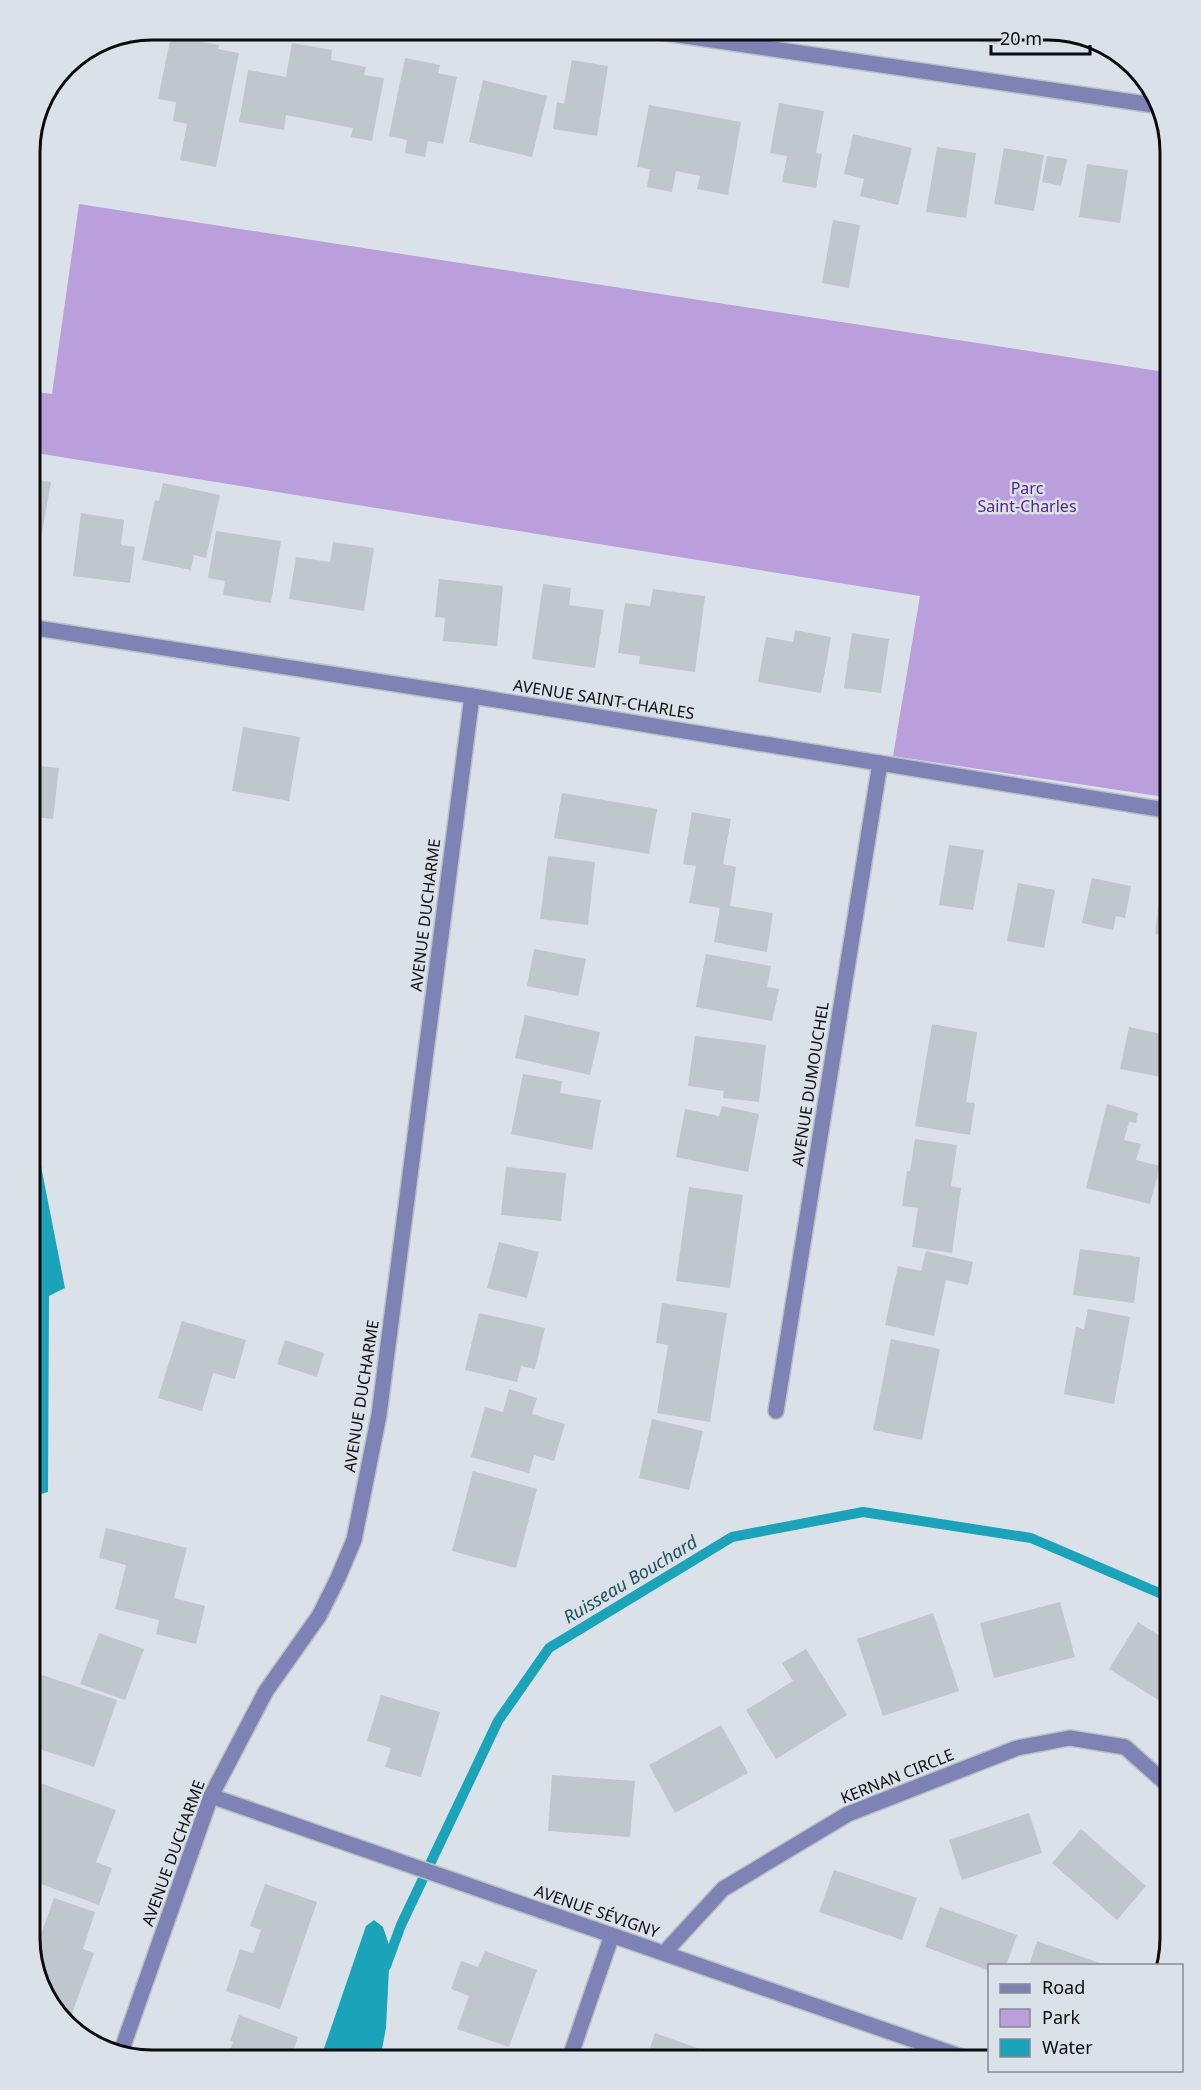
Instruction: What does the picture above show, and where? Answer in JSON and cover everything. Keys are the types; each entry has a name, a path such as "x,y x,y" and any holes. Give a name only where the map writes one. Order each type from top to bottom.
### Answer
{"street":[{"path":"716,41 1150,104"},
{"name":"AVENUE SAINT-CHARLES","path":"41,629 471,696 1160,809"},
{"name":"AVENUE DUCHARME","path":"122,2045 211,1796 266,1691 319,1616 354,1540 380,1415 471,696"},
{"name":"AVENUE DUMOUCHEL","path":"776,1411 880,764"},
{"name":"KERNAN CIRCLE","path":"664,1953 723,1889 848,1814 1017,1748 1070,1738 1125,1747 1160,1778"},
{"name":"AVENUE SÉVIGNY","path":"211,1796 942,2050"},
{"path":"573,2049 612,1935"}],"green space":[{"name":"Parc Saint-Charles","path":"79,204 1160,371 1160,796 893,756 920,596 41,454 41,392 52,394"}],"water":[{"path":"40,1163 65,1288 49,1296 48,1492 40,1494"},
{"path":"374,1920 383,1927 390,1948 386,2028 382,2049 324,2049 366,1926"}],"building":[{"path":"170,40 193,40 219,45 218,49 239,53 216,167 180,160 187,124 173,121 176,102 158,99"},
{"path":"978,41 998,41 997,44"},
{"path":"292,43 332,50 331,60 366,67 364,75 384,78 372,141 351,137 353,128 286,115 284,130 239,122 248,70 286,77"},
{"path":"405,58 440,65 438,73 457,77 443,144 428,141 425,157 405,153 407,140 389,136"},
{"path":"572,60 608,66 597,136 553,129 557,102 564,104"},
{"path":"483,80 547,96 532,157 469,142"},
{"path":"779,103 824,111 816,153 822,154 816,188 782,182 787,156 770,153"},
{"path":"649,105 741,122 728,195 697,189 700,176 676,171 672,192 647,187 650,169 637,167"},
{"path":"853,134 912,148 898,205 860,196 864,179 844,174"},
{"path":"937,147 976,153 966,218 926,212"},
{"path":"1004,148 1044,155 1034,211 994,204"},
{"path":"1047,156 1067,159 1061,186 1042,182"},
{"path":"1087,164 1128,170 1120,223 1079,217"},
{"path":"833,220 860,225 849,288 822,283"},
{"path":"41,481 51,482 41,538"},
{"path":"163,483 220,495 206,558 194,555 191,570 142,560 155,500 159,501"},
{"path":"81,513 124,520 121,545 135,547 130,583 73,576"},
{"path":"216,531 281,541 271,603 223,595 225,581 208,578"},
{"path":"333,542 374,548 364,611 289,599 296,557 330,562"},
{"path":"439,579 503,586 497,646 443,641 445,618 435,617"},
{"path":"543,584 571,588 569,605 604,610 595,668 532,659"},
{"path":"653,589 705,596 695,672 639,664 640,656 618,653 625,603 650,606"},
{"path":"795,630 831,637 821,693 758,682 766,637 793,642"},
{"path":"852,633 889,639 881,693 844,688"},
{"path":"243,727 300,737 289,801 232,791"},
{"path":"41,766 59,768 53,819 41,817"},
{"path":"562,793 657,809 649,854 554,838"},
{"path":"692,812 731,819 723,864 736,867 730,906 773,913 767,952 714,942 720,908 689,903 696,866 683,864"},
{"path":"949,845 984,850 973,910 939,905"},
{"path":"548,856 595,862 588,925 540,919"},
{"path":"1092,878 1131,886 1125,918 1116,916 1113,930 1082,923"},
{"path":"1018,883 1055,890 1044,948 1007,941"},
{"path":"1160,892 1160,935 1155,934"},
{"path":"534,949 586,959 578,996 527,986"},
{"path":"706,954 771,966 767,987 779,989 772,1021 696,1007"},
{"path":"525,1015 600,1032 590,1075 515,1058"},
{"path":"932,1024 977,1032 966,1102 975,1103 970,1135 915,1126"},
{"path":"1129,1027 1160,1034 1160,1077 1120,1069"},
{"path":"695,1036 766,1045 759,1102 723,1098 724,1091 688,1086"},
{"path":"523,1074 562,1081 560,1093 601,1100 592,1150 511,1134"},
{"path":"1107,1104 1138,1113 1136,1123 1129,1122 1124,1140 1141,1144 1136,1160 1160,1166 1150,1204 1086,1188"},
{"path":"722,1106 759,1114 748,1172 676,1157 685,1109 719,1116"},
{"path":"915,1139 957,1145 951,1186 961,1188 952,1253 912,1247 918,1208 902,1206"},
{"path":"506,1167 566,1173 561,1221 501,1215"},
{"path":"689,1187 743,1195 730,1288 676,1281"},
{"path":"499,1242 539,1252 527,1298 487,1288"},
{"path":"1080,1249 1140,1257 1134,1303 1073,1295"},
{"path":"926,1251 973,1262 968,1285 946,1280 934,1336 885,1325 898,1266 921,1271"},
{"path":"662,1303 727,1313 710,1422 657,1413 668,1345 656,1343"},
{"path":"1088,1309 1130,1317 1114,1404 1064,1394 1076,1327 1084,1329"},
{"path":"479,1313 545,1328 535,1369 521,1366 517,1382 465,1370"},
{"path":"182,1321 246,1340 235,1379 213,1373 202,1411 158,1398"},
{"path":"891,1339 940,1349 922,1440 873,1430"},
{"path":"285,1340 324,1353 317,1377 277,1364"},
{"path":"509,1389 537,1398 532,1414 565,1424 554,1461 534,1455 529,1473 471,1457 485,1407 503,1412"},
{"path":"652,1419 703,1431 689,1490 639,1478"},
{"path":"473,1471 537,1489 516,1568 452,1551"},
{"path":"106,1528 187,1548 174,1598 205,1606 196,1644 156,1634 159,1620 115,1609 126,1565 99,1558"},
{"path":"1060,1602 1075,1657 994,1678 980,1623"},
{"path":"933,1613 959,1691 883,1716 857,1639"},
{"path":"1138,1622 1160,1636 1160,1701 1109,1669"},
{"path":"99,1633 144,1649 125,1700 80,1684"},
{"path":"806,1649 847,1715 776,1759 746,1710 793,1681 782,1663"},
{"path":"40,1674 117,1700 94,1767 40,1749"},
{"path":"381,1695 440,1712 421,1777 385,1767 391,1748 367,1741"},
{"path":"721,1725 748,1773 675,1813 649,1765"},
{"path":"552,1775 635,1781 630,1837 548,1831"},
{"path":"40,1783 116,1810 96,1862 112,1868 99,1905 40,1884"},
{"path":"1029,1813 1042,1853 962,1880 949,1840"},
{"path":"1081,1829 1146,1886 1117,1920 1052,1863"},
{"path":"834,1870 917,1898 902,1940 819,1912"},
{"path":"265,1884 317,1902 280,2009 226,1991 240,1949 253,1953 261,1930 250,1926"},
{"path":"54,1898 95,1912 83,1949 94,1953 72,2015 59,2000 46,1974 40,1937"},
{"path":"940,1907 1017,1935 1007,1964 988,1964 988,1970 925,1947"},
{"path":"1037,1941 1102,1964 1030,1964"},
{"path":"485,1951 537,1970 509,2047 457,2029 469,1996 451,1989 461,1961 478,1967"},
{"path":"239,2015 298,2037 294,2049 230,2049 233,2042 230,2041"},
{"path":"655,2033 702,2050 649,2050"}],"waterway":[{"name":"Ruisseau Bouchard","path":"386,1966 401,1925 498,1721 549,1648 732,1537 863,1512 1031,1538 1160,1593"}]}
